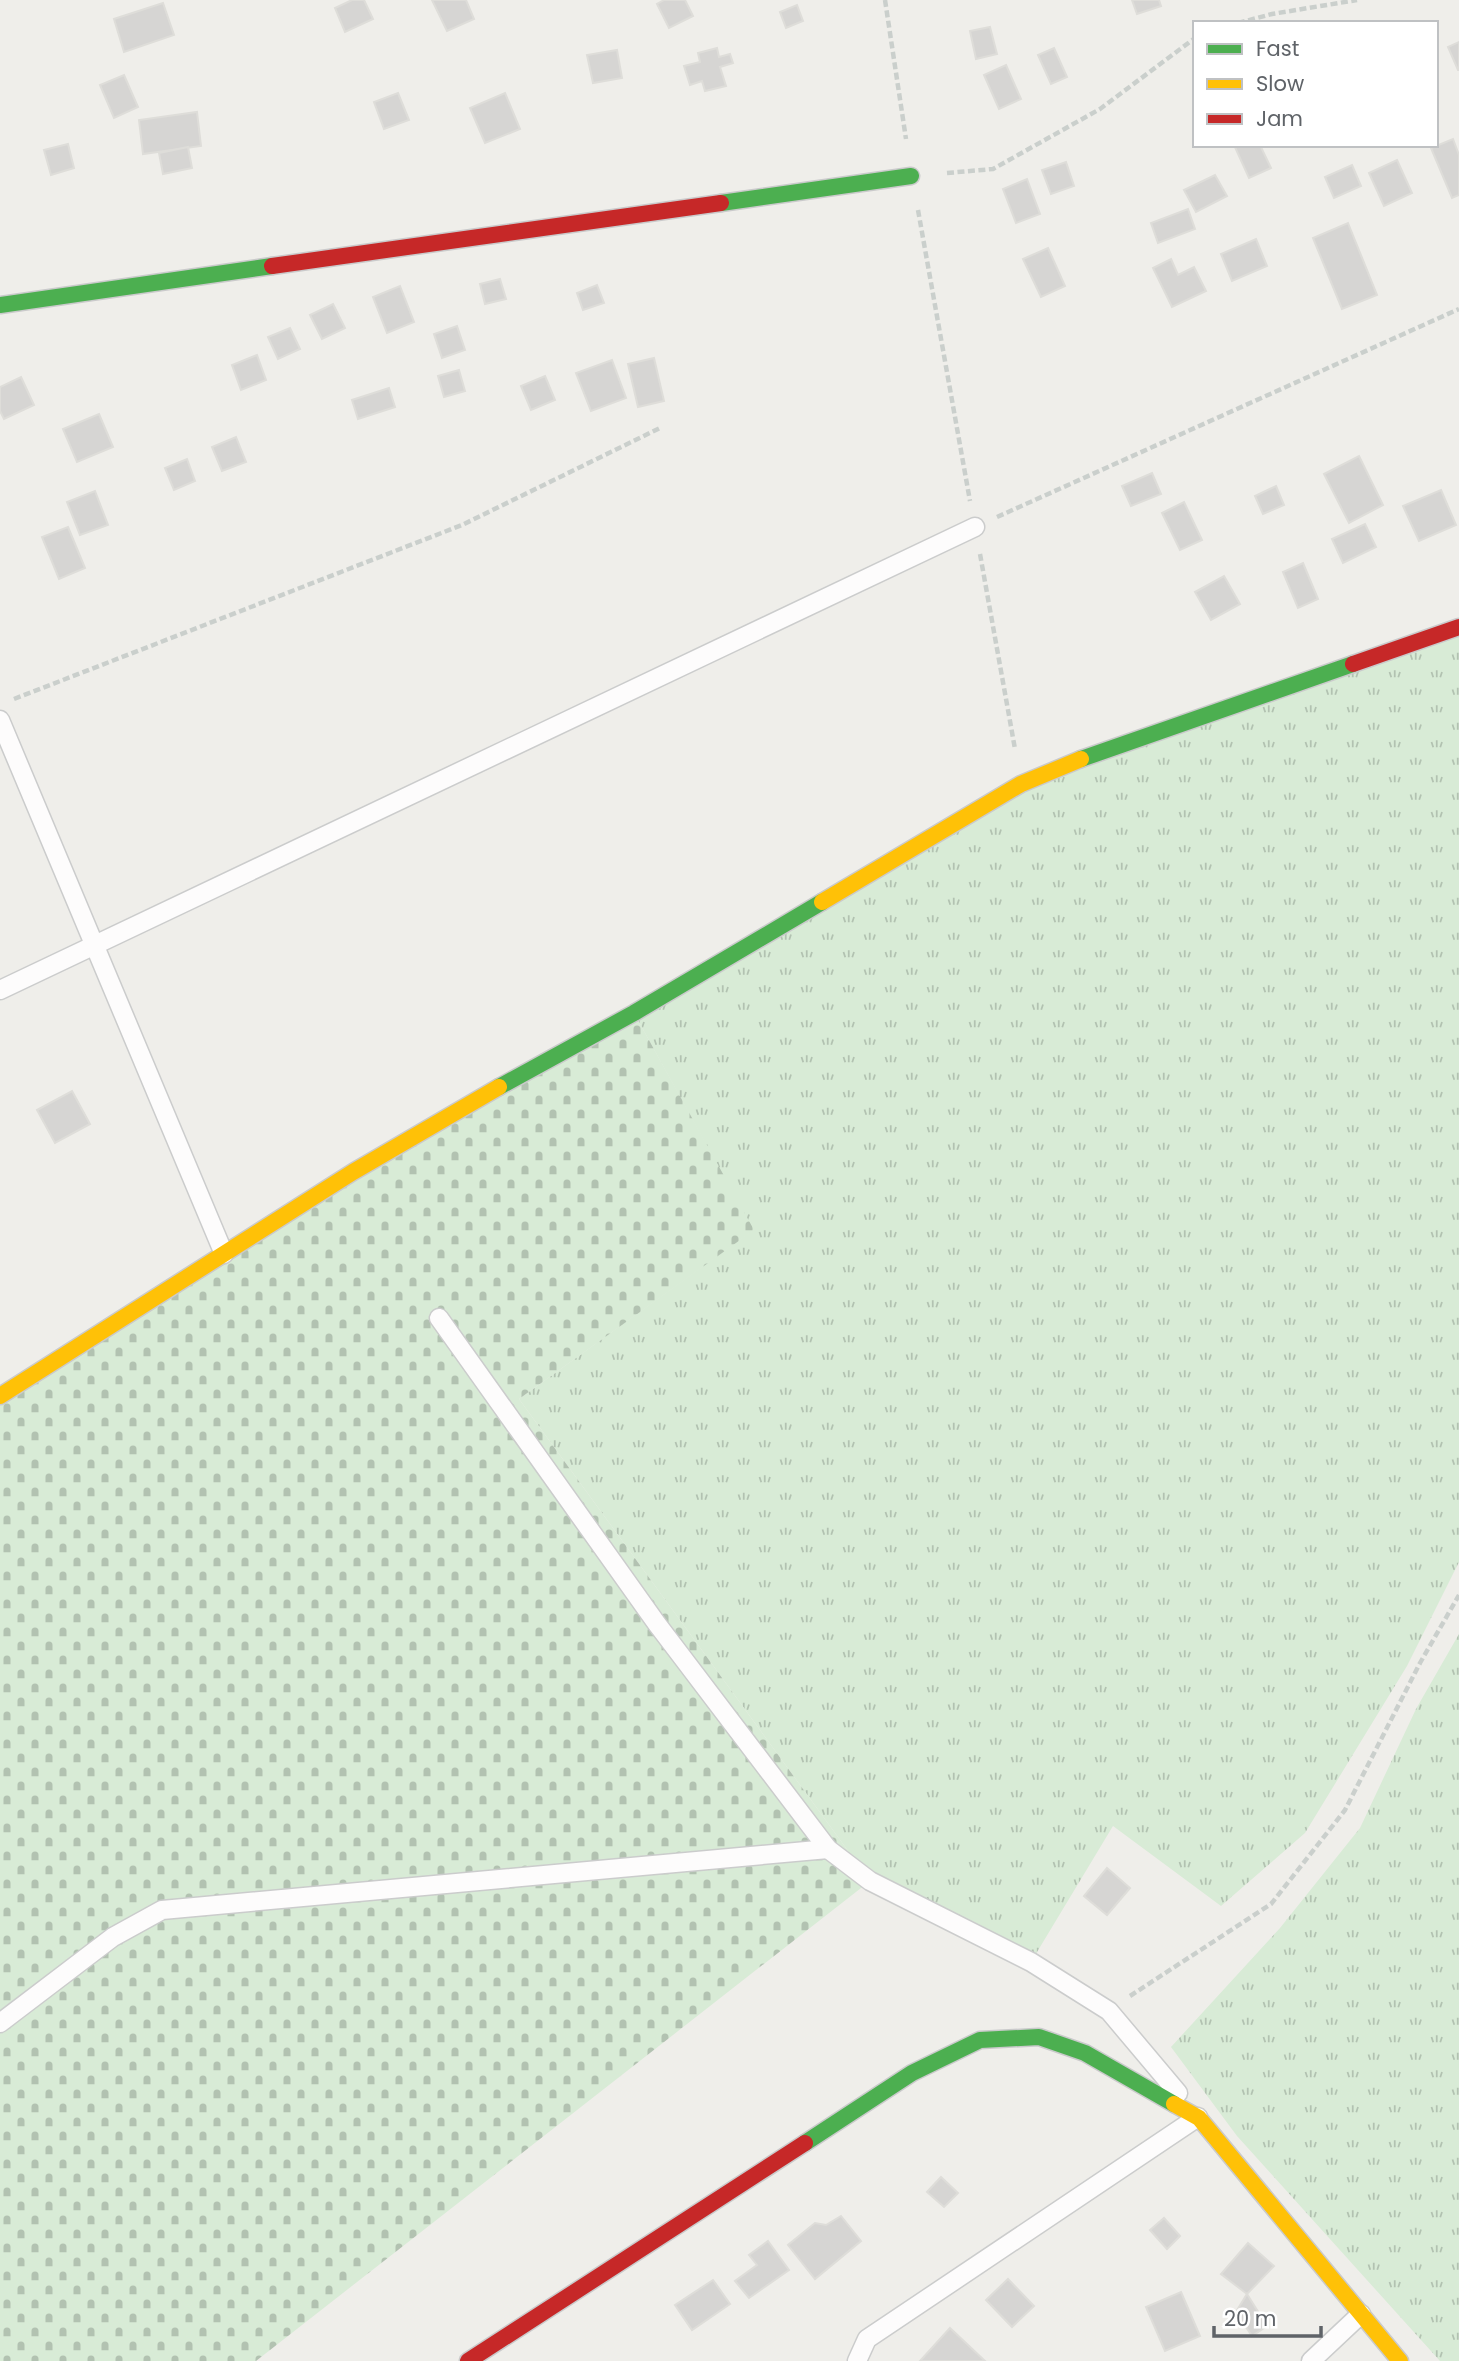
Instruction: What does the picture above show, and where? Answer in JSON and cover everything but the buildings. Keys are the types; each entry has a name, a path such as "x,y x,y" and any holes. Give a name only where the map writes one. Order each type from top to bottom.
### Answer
{"street":[{"path":"0,305 911,176"},
{"path":"0,1396 364,1165 514,1078 634,1013 1021,784 1098,752 1459,627"},
{"path":"468,2361 912,2073 980,2040 1039,2037 1085,2053 1199,2119 1400,2361"}],"lane":[{"path":"0,990 975,527"},
{"path":"0,720 224,1254"},
{"path":"439,1318 657,1624 828,1849 870,1881 1031,1962 1109,2011 1199,2119 867,2339 857,2361"},
{"path":"0,2023 113,1937 162,1910 828,1849"},
{"path":"1311,2361 1361,2314"}],"path":[{"path":"885,0 911,176 1021,784"},
{"path":"1246,21 1357,0"},
{"path":"911,176 993,169 1100,109 1193,39"},
{"path":"975,527 1459,309"},
{"path":"13,699 462,525 662,427"},
{"path":"1109,2011 1271,1904 1345,1810 1420,1663 1459,1595"}],"green space":[{"path":"1459,627 1459,1562 1407,1666 1305,1833 1221,1906 1113,1826 1031,1962 870,1881 519,1399 753,1230 634,1013 1021,784"},
{"path":"634,1013 754,1230 519,1399 870,1881 256,2361 0,2361 0,1396"},
{"path":"1459,1634 1459,2361 1440,2361 1237,2136 1171,2047 1280,1928 1360,1828 1416,1709"}],"traffic: fast":[{"path":"721,203 911,176"},
{"path":"0,305 272,266"},
{"path":"1081,759 1353,664"},
{"path":"499,1087 634,1013 822,902"},
{"path":"805,2143 912,2073 980,2040 1039,2037 1085,2053 1174,2104"}],"traffic: slow":[{"path":"822,902 1021,784 1081,759"},
{"path":"0,1396 353,1172 499,1087"},
{"path":"1174,2104 1199,2118 1400,2361"}],"traffic: jam":[{"path":"272,266 721,203"},
{"path":"1353,664 1459,627"},
{"path":"468,2361 805,2143"}]}
